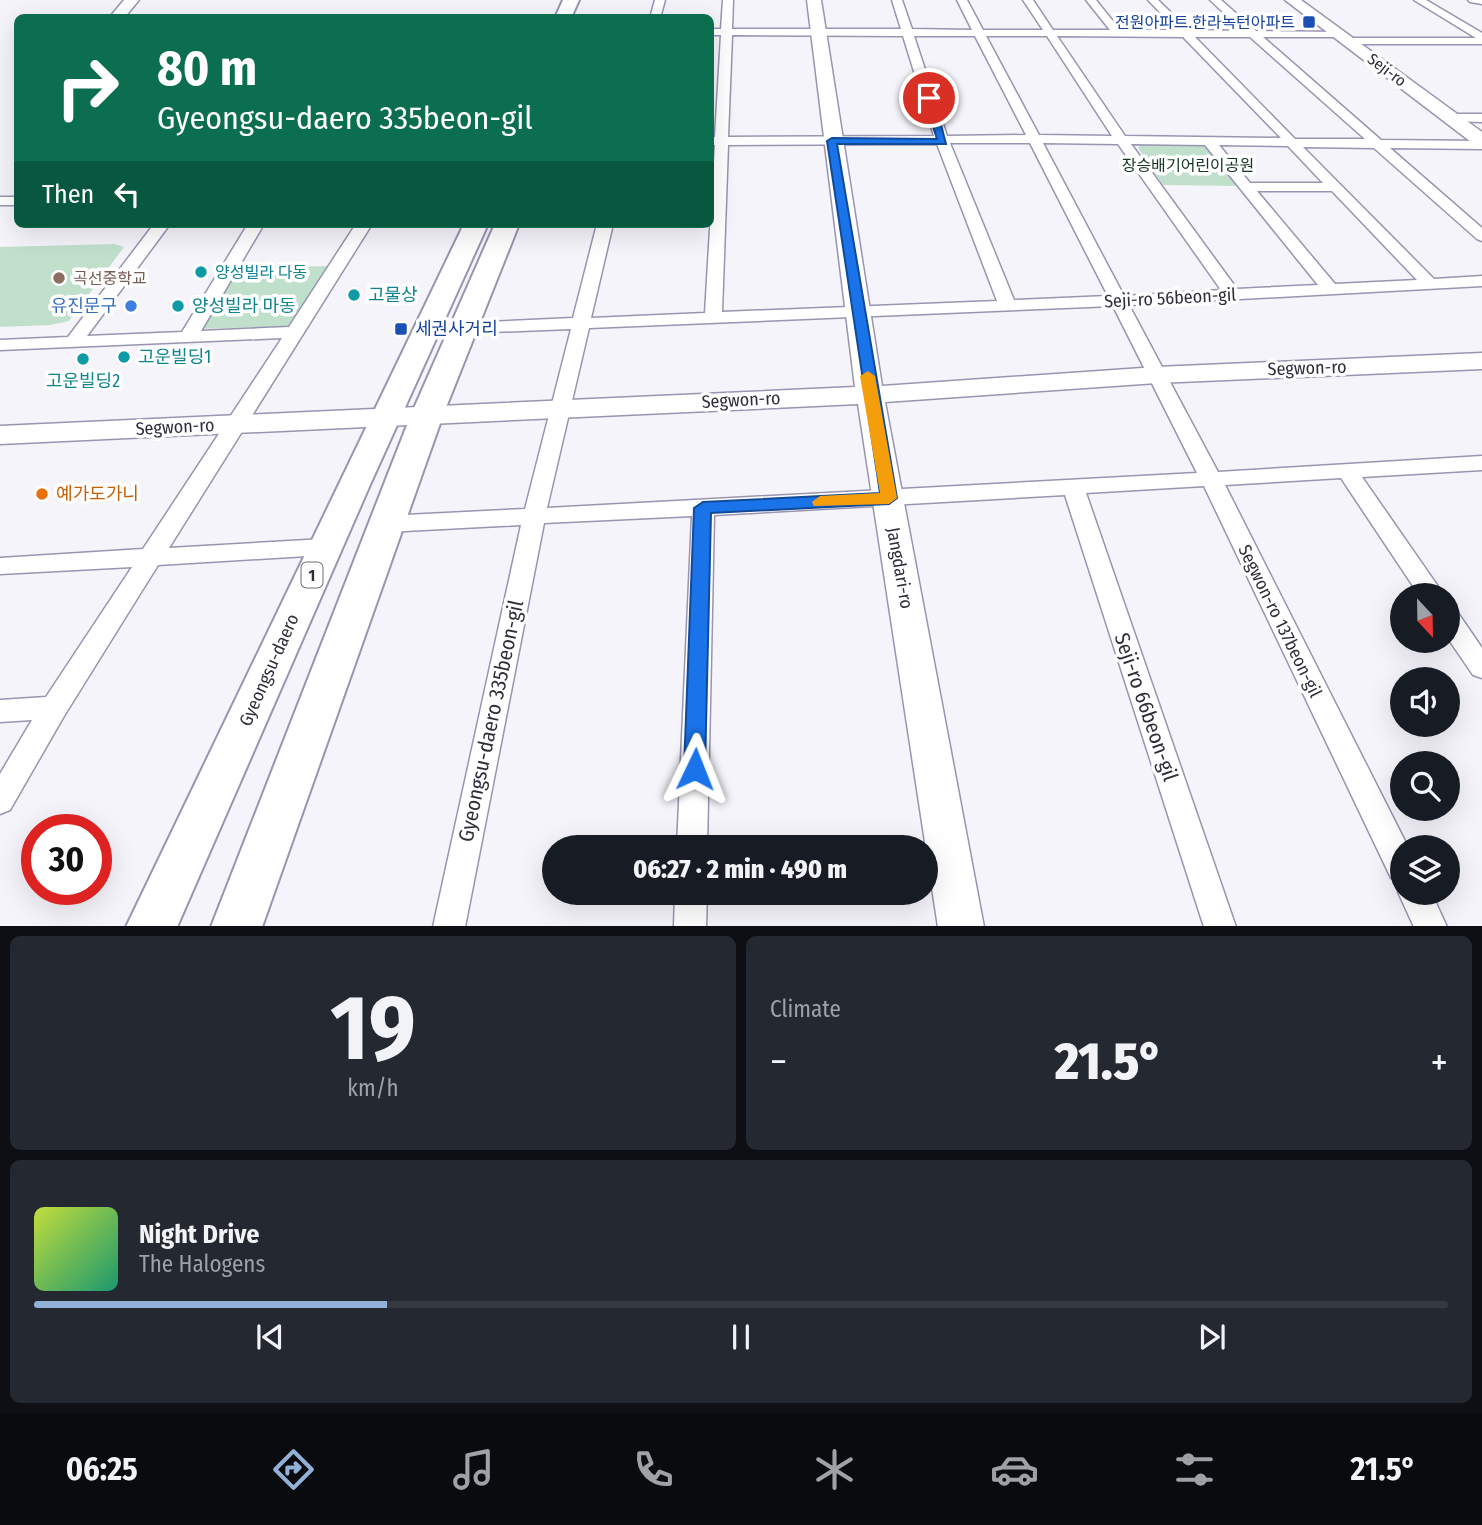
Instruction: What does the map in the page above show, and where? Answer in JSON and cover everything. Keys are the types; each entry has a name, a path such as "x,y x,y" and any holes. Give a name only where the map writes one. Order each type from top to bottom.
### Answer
{"main road":[{"name":"Gyeongsu-daero","path":"151,926 251,712 383,416 474,228"},
{"path":"236,926 427,415 466,328 505,228"}],"street":[{"path":"120,14 132,0"},
{"path":"713,318 716,141 728,32 728,0"},
{"name":"Jangdari-ro","path":"814,0 870,394 961,926"},
{"path":"897,0 943,142 1007,305"},
{"name":"Segwon-ro 137beon-gil","path":"962,0 1157,374 1390,844"},
{"path":"1027,0 1122,141 1232,294"},
{"path":"1091,0 1118,34"},
{"path":"1153,0 1430,284"},
{"path":"1214,0 1482,236"},
{"name":"Seji-ro","path":"1292,0 1482,143"},
{"path":"1419,0 1482,39"},
{"path":"1473,0 1482,1"},
{"path":"714,32 1254,34 1482,39"},
{"path":"1451,118 1482,118"},
{"path":"716,141 943,142 1036,139 1482,143"},
{"path":"1208,141 1330,289"},
{"path":"1245,187 1336,187"},
{"path":"73,342 159,228"},
{"path":"188,337 254,228"},
{"path":"0,801 54,708 361,228"},
{"name":"Gyeongsu-daero 335beon-gil","path":"449,926 534,516 604,228"},
{"name":"Seji-ro 56beon-gil","path":"466,328 1118,300 1482,281"},
{"path":"0,345 295,332"},
{"name":"Segwon-ro","path":"0,435 870,394 1157,374 1482,361"},
{"path":"386,524 1482,463"},
{"path":"1347,471 1424,583"},
{"name":"Seji-ro 66beon-gil","path":"1073,487 1220,926"},
{"path":"692,835 703,508"},
{"path":"0,566 324,547"},
{"path":"1460,636 1482,668"},
{"path":"0,711 54,708"},
{"path":"690,926 691,905"},
{"path":"1420,905 1430,926"}],"green space":[{"name":"장승배기어린이공원","path":"1142,144 1207,147 1239,186 1163,185 1138,148"},
{"path":"114,244 124,247 69,321 50,325 0,327 0,247"},
{"path":"331,266 294,326 194,329 235,268"}],"slow traffic":[{"path":"820,502 889,498 868,376"}],"place":[{"name":"전원아파트.한라녹턴아파트","path":"1309,22"},
{"name":"양성빌라 다동","path":"201,272"},
{"name":"곡선중학교","path":"59,278"},
{"name":"고물상","path":"354,295"},
{"name":"유진문구","path":"131,306"},
{"name":"양성빌라 마동","path":"178,306"},
{"name":"세권사거리","path":"401,329"},
{"name":"고운빌딩1","path":"124,357"},
{"name":"고운빌딩2","path":"83,359"},
{"name":"예가도가니","path":"42,494"}],"route":[{"path":"695,769 703,508 889,498 870,394 832,141 943,142 929,98"}]}
